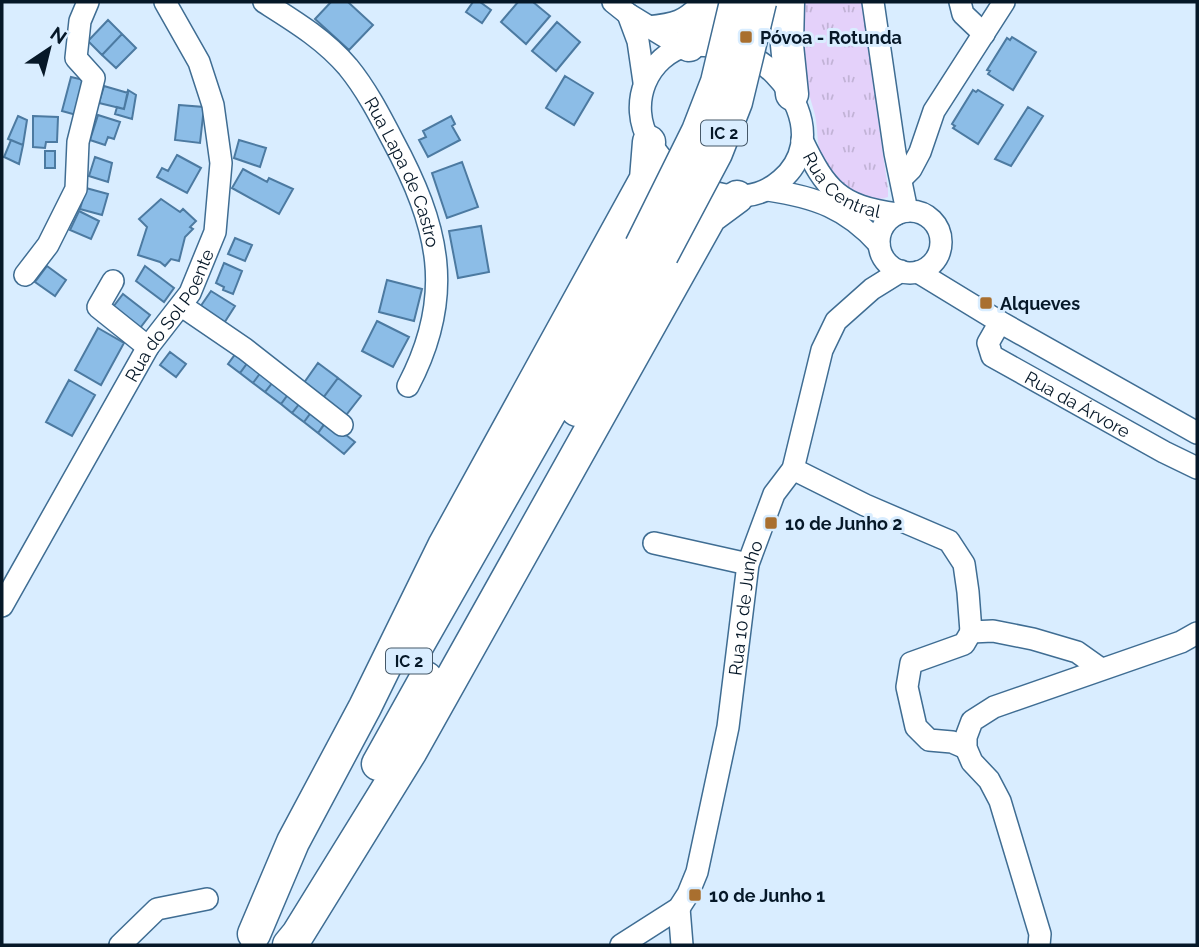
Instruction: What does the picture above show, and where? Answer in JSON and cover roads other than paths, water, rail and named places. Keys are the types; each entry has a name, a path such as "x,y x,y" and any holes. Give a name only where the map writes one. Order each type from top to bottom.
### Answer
{"highway":[{"path":"686,46 701,22 704,2"},
{"name":"IC 2","path":"652,250 717,82 736,2"},
{"name":"IC 2","path":"259,942 564,388 716,153 736,102 760,2"},
{"path":"788,2 787,45 792,94"},
{"path":"259,942 293,842 365,706 444,546 646,179 649,142"},
{"path":"289,945 411,751 710,217 737,197"}],"street":[{"path":"25,275 48,245 76,189 78,142 94,78 76,58 80,21 88,2"},
{"name":"Rua do Sol Poente","path":"2,606 148,347 190,293 215,232 221,163 213,105 186,35 165,2"},
{"name":"Rua Lapa de Castro","path":"264,2 311,32 347,66 374,105 413,177 429,220 436,258 436,297 424,351 408,386"},
{"path":"648,27 679,22 690,16 704,2"},
{"path":"873,2 895,153 902,178 902,212 883,226 903,262"},
{"path":"960,2 963,14 984,34"},
{"path":"902,178 911,169 920,152 934,111 1004,2"},
{"path":"620,8 648,27 686,46"},
{"path":"620,8 638,41 644,82 642,114 649,142 666,163 688,181 715,193 737,197 768,190 783,179 792,167 802,139 802,125 792,94 774,72 748,55 711,45 686,46 668,53 658,61 644,82"},
{"name":"Rua Central","path":"802,139 818,174 837,193 872,211 926,215 938,229 941,248 903,262"},
{"name":"Rua Central","path":"768,190 821,201 856,221 903,262 943,288 1197,433"},
{"name":"Rua 10 de Junho","path":"679,908 697,872 728,727 748,564 774,494 793,468 821,350 836,321 903,262"},
{"path":"113,281 98,307 148,347"},
{"path":"182,306 245,349 342,425"},
{"name":"Rua da Árvore","path":"1000,322 988,343 992,356 1197,468"},
{"path":"793,468 865,505 949,541 964,564 971,632 964,643 911,663 907,687 916,727 929,740 961,743"},
{"path":"654,543 748,564"},
{"path":"971,632 993,631 1033,639 1077,652 1101,669"},
{"path":"961,743 972,721 994,707 1181,642 1197,633"},
{"path":"961,743 972,762 989,780 1000,801 1040,934 1039,945"},
{"path":"120,945 157,909 206,899"},
{"path":"621,945 679,908 682,945"}],"place":[{"name":"Póvoa - Rotunda","path":"746,37"},
{"name":"Alqueves","path":"986,303"},
{"name":"10 de Junho 2","path":"771,523"},
{"name":"10 de Junho 1","path":"695,895"}]}
